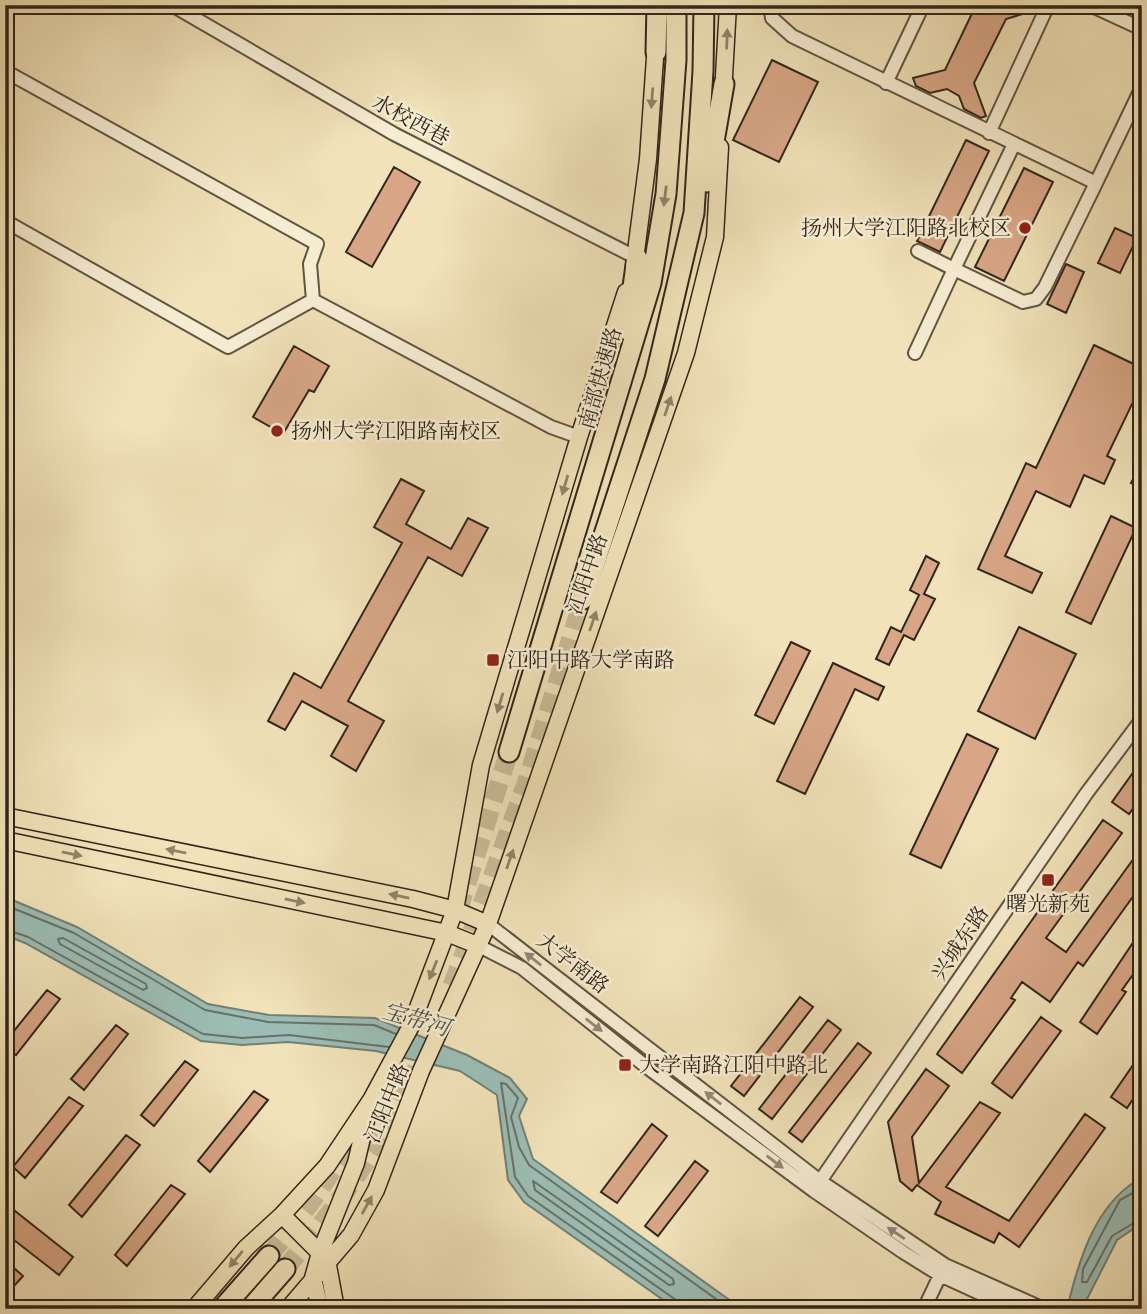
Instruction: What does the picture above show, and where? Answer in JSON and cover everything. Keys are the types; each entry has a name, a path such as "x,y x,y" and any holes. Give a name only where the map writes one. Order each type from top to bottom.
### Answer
{"highway":[{"path":"656,52 657,5"},
{"name":"南部快速路","path":"509,752 652,283 666,194 676,60 676,5"},
{"path":"655,379 694,213 703,71 704,5"},
{"path":"583,599 655,379 677,326 724,84"},
{"path":"566,568 574,518 626,338 637,258"},
{"path":"222,1309 269,1256"},
{"path":"250,1309 285,1269"}],"main road":[{"name":"江阳中路","path":"323,1256 351,1235 376,1190 421,1072 488,924 687,353 715,237 728,5"},
{"name":"江阳中路","path":"194,1309 246,1248 282,1215 327,1166 371,1100 411,1026 447,933 455,910 481,765 579,438 637,258 656,52"},
{"name":"大学南路","path":"5,816 455,910 488,924"},
{"name":"大学南路","path":"5,840 447,933 477,945"},
{"name":"江阳中路","path":"288,1309 313,1278 323,1256 356,1163 371,1100"},
{"path":"282,1215 323,1256 336,1309"},
{"path":"313,1278 320,1309"}],"street":[{"name":"水校西巷","path":"172,5 394,134 637,258"},
{"path":"771,5 772,18 792,36 1096,183"},
{"path":"886,83 923,5"},
{"path":"989,133 1048,5"},
{"path":"1090,5 1142,29"},
{"path":"5,71 317,244 310,264 313,300"},
{"path":"918,251 1023,302 1036,299 1045,287 1142,87"},
{"path":"915,353 1014,144"},
{"path":"5,220 228,347 313,300"},
{"path":"313,300 551,427 579,438"},
{"name":"兴城东路","path":"817,1186 1086,794 1142,719"},
{"name":"大学南路","path":"488,924 817,1186"},
{"name":"大学南路","path":"477,945 522,968 648,1068 817,1186 942,1270 1014,1309"},
{"path":"924,1309 942,1270"},
{"name":"大学南路","path":"942,1270 1044,1309"}],"water":[{"path":"5,897 77,927 208,1004 269,1015 375,1018 467,1055 510,1078 527,1099 519,1116 533,1159 742,1309 676,1309 524,1202 508,1180 497,1095 460,1071 376,1051 288,1042 242,1045 201,1041 25,943 5,935"},
{"path":"1136,1181 1142,1181 1142,1223 1117,1240 1087,1299 1085,1309 1067,1309 1083,1255 1099,1221 1121,1192"}],"building":[{"path":"976,5 1038,5 1036,10 1006,19 974,83 986,116 981,118 964,109 959,96 947,89 930,93 916,86 913,78 945,70"},
{"path":"772,60 818,82 779,162 733,140"},
{"path":"966,140 989,151 940,252 917,241"},
{"path":"394,167 420,182 372,267 346,252"},
{"path":"1024,168 1053,182 1004,281 975,267"},
{"path":"1115,228 1137,238 1120,273 1098,263"},
{"path":"1066,264 1084,272 1066,313 1047,304"},
{"path":"1094,345 1142,368 1142,409 1132,404 1107,456 1115,460 1104,484 1084,475 1070,507 1036,491 1005,556 1042,573 1032,593 978,569 1026,463 1036,468"},
{"path":"294,346 329,366 314,392 309,390 283,434 253,417"},
{"path":"1142,462 1142,488 1131,483"},
{"path":"401,479 424,491 406,524 451,549 468,518 488,528 462,576 428,557 348,701 384,721 356,771 331,756 348,726 302,701 285,730 268,721 294,673 321,688 402,543 374,527"},
{"path":"1111,516 1136,528 1091,624 1066,612"},
{"path":"926,556 939,563 924,594 935,599 914,640 904,635 889,665 876,659 891,627 901,632 919,595 910,590"},
{"path":"1019,627 1076,654 1035,739 978,711"},
{"path":"791,642 810,651 774,724 755,715"},
{"path":"833,663 884,687 878,700 855,689 805,794 777,781"},
{"path":"967,734 998,749 941,868 910,854"},
{"path":"1142,760 1142,796 1129,814 1112,802"},
{"path":"1103,820 1122,833 1046,938 1066,952 1142,847 1142,884 1083,966 1078,962 1050,1002 1022,982 1011,998 1015,1000 962,1073 937,1054"},
{"path":"1142,929 1142,962 1122,990 1126,992 1097,1034 1080,1022"},
{"path":"47,990 60,999 16,1055 5,1047 5,1042"},
{"path":"800,997 813,1007 744,1096 731,1086"},
{"path":"1041,1017 1061,1031 1012,1098 992,1083"},
{"path":"828,1020 841,1030 772,1119 759,1109"},
{"path":"116,1025 128,1034 84,1090 71,1079"},
{"path":"858,1043 871,1053 802,1142 789,1132"},
{"path":"1142,1052 1142,1086 1127,1108 1111,1097"},
{"path":"185,1061 198,1070 154,1126 141,1115"},
{"path":"926,1069 949,1086 912,1137 919,1183 980,1102 1000,1113 946,1187 1009,1221 1085,1114 1105,1128 1019,1247 999,1233 994,1243 935,1214 941,1202 917,1185 912,1191 900,1181 888,1122"},
{"path":"254,1091 268,1100 210,1172 198,1161"},
{"path":"69,1097 83,1106 25,1178 13,1167"},
{"path":"652,1124 667,1136 617,1203 601,1192"},
{"path":"126,1135 140,1145 82,1217 69,1205"},
{"path":"695,1161 708,1171 658,1236 645,1226"},
{"path":"171,1185 185,1194 127,1266 115,1255"},
{"path":"5,1203 73,1257 59,1275 5,1233"},
{"path":"5,1260 23,1276 5,1296"}],"tunnel":[{"path":"452,986 526,784 583,599"},
{"path":"458,911 509,752"},
{"path":"285,1269 341,1198 375,1148 417,1068"},
{"path":"269,1256 312,1201 362,1126"}],"place":[{"name":"扬州大学江阳路北校区","path":"1025,228"},
{"name":"扬州大学江阳路南校区","path":"277,431"},
{"name":"江阳中路大学南路","path":"493,660"},
{"name":"曙光新苑","path":"1048,880"},
{"name":"大学南路江阳中路北","path":"625,1065"}],"water label":[{"name":"宝带河","path":"416,1019"}]}
